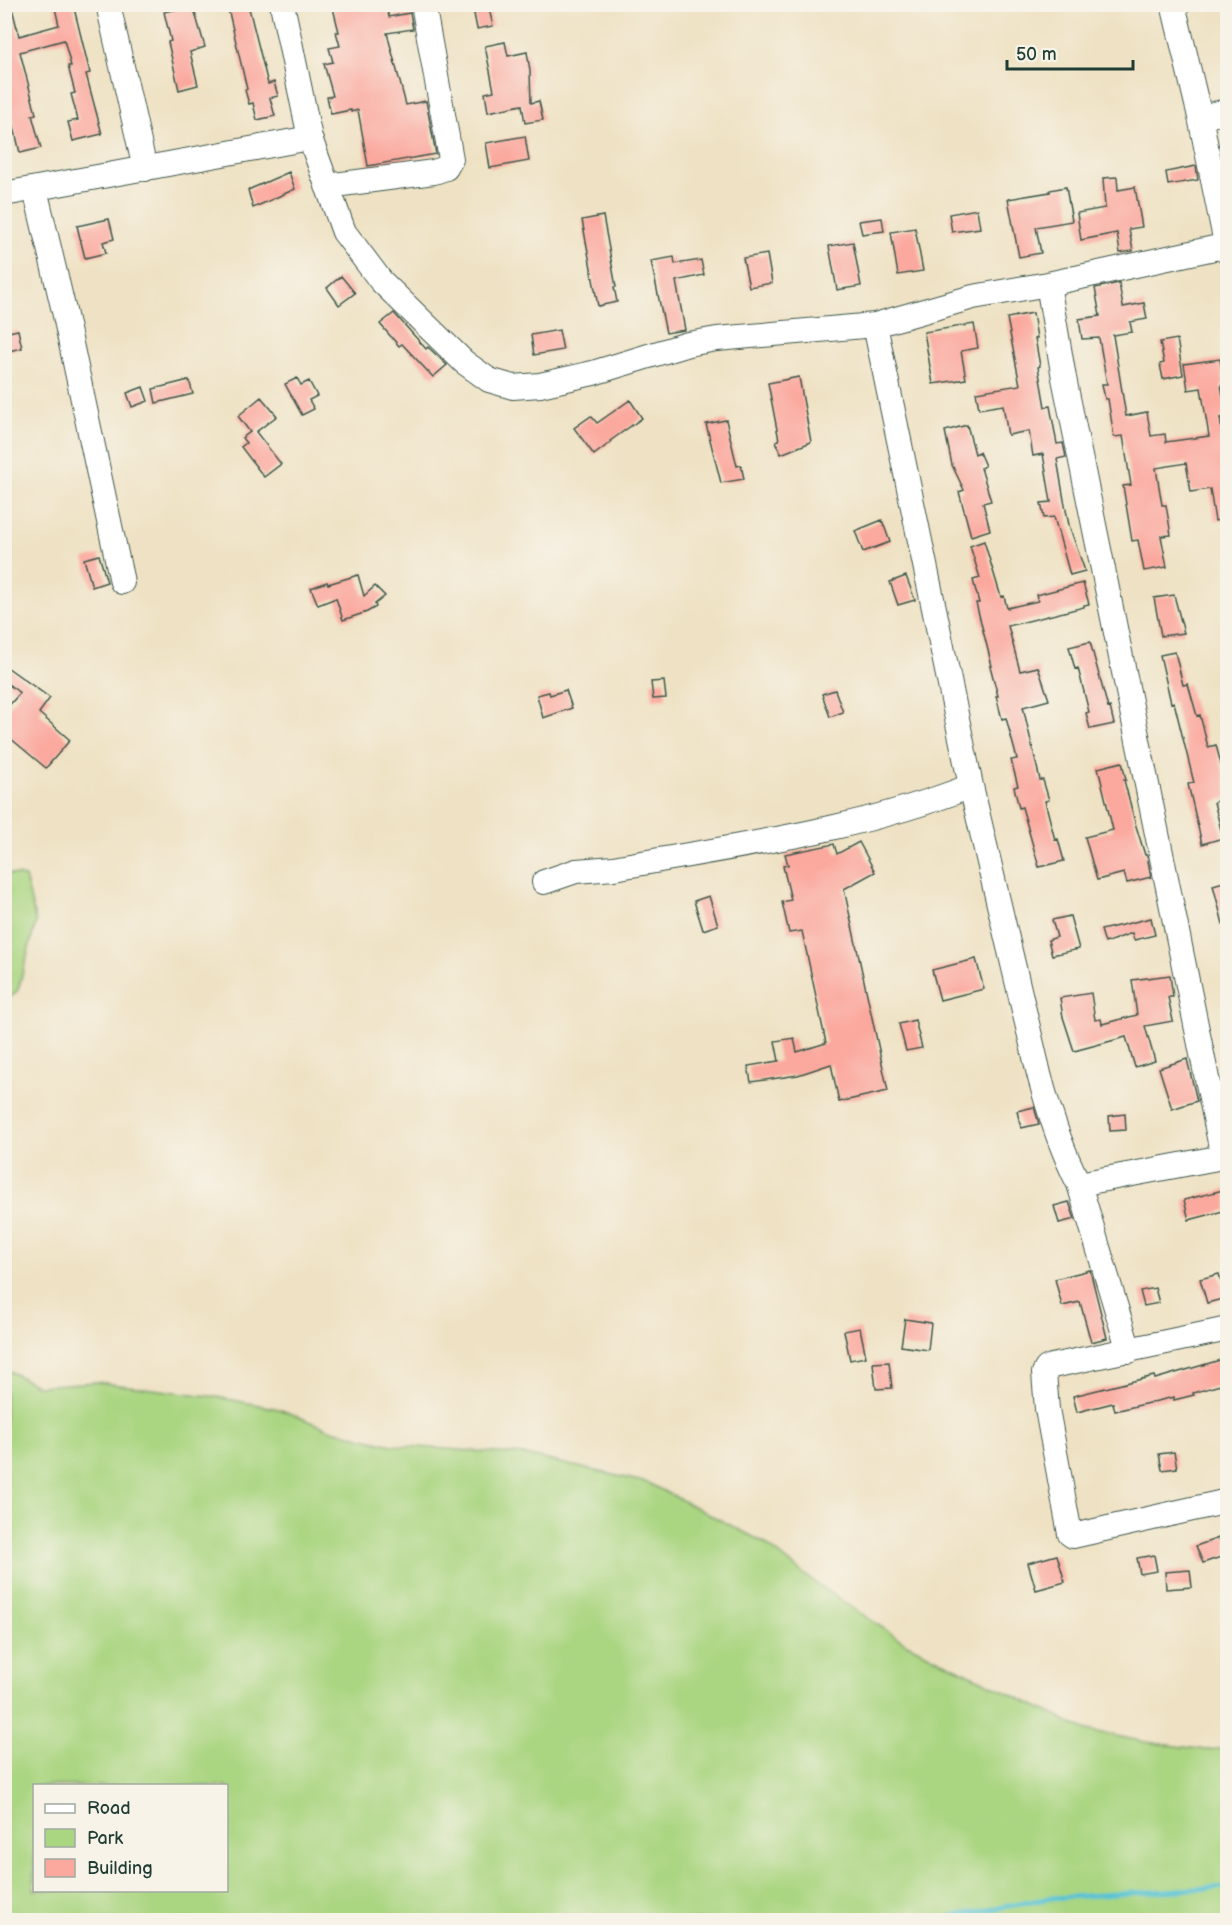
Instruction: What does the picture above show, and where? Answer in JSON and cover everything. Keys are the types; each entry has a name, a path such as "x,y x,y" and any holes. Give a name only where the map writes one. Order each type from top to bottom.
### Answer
{"street":[{"path":"108,4 145,169"},
{"path":"282,4 310,138 344,231 381,281 464,362 489,380 513,387 540,385 592,373 679,346 717,339 875,325 973,297 1227,248 1200,117 1173,4"},
{"path":"327,186 434,172 446,168 451,159 423,4"},
{"path":"1200,117 1227,111"},
{"path":"4,194 310,138"},
{"path":"35,189 69,333 122,582"},
{"path":"1048,284 1067,390 1225,1156 1079,1184"},
{"path":"875,325 970,786 1046,1100 1068,1163 1079,1184 1129,1352"},
{"path":"544,882 576,871 614,868 857,822 932,801 970,786"},
{"path":"1227,1329 1129,1352 1052,1366 1044,1372 1047,1409 1067,1528 1070,1534 1078,1535 1227,1501"}],"green space":[{"path":"5,873 25,877 36,922 18,990 5,1003"},
{"path":"5,1369 38,1386 96,1382 217,1397 279,1409 332,1430 392,1445 526,1455 648,1483 765,1543 811,1580 907,1644 1083,1729 1145,1742 1207,1750 1227,1748 1227,1920 5,1920"}],"building":[{"path":"4,4 11,4 19,36 59,25 54,4 73,4 90,73 86,74 102,134 73,141 68,122 78,120 71,94 75,93 68,66 71,66 64,40 20,52 36,114 32,115 41,148 20,153 4,83"},
{"path":"227,4 248,4 268,84 274,82 278,96 270,98 275,116 257,120 253,103 249,104"},
{"path":"332,4 385,4 389,17 410,13 413,29 387,33 406,105 426,101 436,154 368,166 358,110 331,114 327,97 333,96 324,64 333,62 329,48 340,46"},
{"path":"472,4 488,4 493,26 477,29"},
{"path":"193,6 205,47 190,52 198,85 179,90 164,12"},
{"path":"505,42 508,56 527,52 531,103 539,101 543,120 525,123 522,105 488,112 485,93 494,91 485,46"},
{"path":"525,136 529,161 490,168 486,143"},
{"path":"1196,166 1198,180 1168,185 1166,172"},
{"path":"289,172 295,189 253,208 248,190"},
{"path":"1117,177 1118,190 1135,187 1142,227 1129,229 1133,251 1120,253 1117,233 1081,240 1077,213 1105,208 1103,178"},
{"path":"1066,187 1072,221 1036,227 1041,253 1019,257 1008,199"},
{"path":"977,209 980,228 952,232 949,214"},
{"path":"603,216 617,302 598,306 582,220"},
{"path":"882,218 884,231 862,234 859,221"},
{"path":"109,219 114,239 103,242 106,253 85,258 77,226"},
{"path":"915,228 923,271 898,275 891,232"},
{"path":"853,242 861,286 837,290 829,246"},
{"path":"767,254 772,283 749,287 743,258"},
{"path":"674,257 675,264 701,260 704,275 676,281 685,330 666,333 651,261"},
{"path":"341,276 355,293 339,305 327,288"},
{"path":"1119,283 1123,307 1144,303 1147,319 1130,322 1132,332 1113,335 1126,416 1147,412 1151,436 1165,434 1166,442 1209,436 1201,388 1188,390 1184,364 1220,359 1224,384 1221,385 1227,417 1220,418 1227,466 1227,519 1215,521 1210,489 1191,492 1186,463 1156,468 1162,505 1166,505 1171,535 1161,536 1167,567 1144,571 1138,540 1132,541 1123,486 1131,485 1123,436 1114,437 1108,399 1105,399 1102,384 1107,384 1099,338 1082,339 1079,319 1100,316 1095,288"},
{"path":"394,313 426,349 428,347 447,365 433,377 402,344 399,346 380,324"},
{"path":"1033,313 1040,366 1038,367 1045,407 1050,406 1057,444 1063,443 1066,457 1057,459 1064,500 1069,525 1085,571 1070,575 1054,517 1044,518 1041,503 1051,502 1043,454 1033,456 1029,431 1008,435 1003,405 979,409 976,392 1020,385 1007,318"},
{"path":"974,324 978,348 961,351 966,379 933,384 924,332"},
{"path":"18,330 22,348 4,352 4,333"},
{"path":"559,330 563,350 534,355 531,335"},
{"path":"1177,339 1183,375 1163,379 1160,364 1164,363 1160,342"},
{"path":"799,377 811,442 781,454 776,441 779,440 768,383"},
{"path":"297,378 301,385 309,381 317,396 309,400 314,409 302,415 285,384"},
{"path":"189,380 193,394 156,403 153,389"},
{"path":"143,387 148,401 132,407 127,393"},
{"path":"261,397 277,416 256,432 281,464 264,477 241,447 246,443 242,438 250,432 238,416"},
{"path":"630,400 642,418 594,455 574,428 591,416 597,423"},
{"path":"726,420 737,466 741,465 744,479 721,483 706,424"},
{"path":"967,425 975,454 979,452 985,466 981,468 991,501 983,503 990,530 971,536 959,492 964,490 952,465 945,431"},
{"path":"882,520 890,542 863,552 855,531"},
{"path":"984,541 1001,597 1004,596 1007,608 1038,601 1036,595 1083,583 1089,604 1008,626 1020,671 1038,667 1049,700 1023,707 1040,780 1043,780 1049,800 1045,801 1055,840 1058,839 1064,861 1039,867 1022,807 1019,808 1014,787 1018,786 1011,760 1017,759 1006,718 1002,719 990,666 992,666 976,603 979,603 973,580 980,578 970,546"},
{"path":"99,555 107,582 92,587 84,559"},
{"path":"358,575 364,596 375,586 385,596 375,604 376,607 343,620 336,598 318,605 311,588"},
{"path":"906,576 915,600 898,605 890,582"},
{"path":"1174,595 1184,633 1161,636 1154,598"},
{"path":"1090,642 1114,724 1090,729 1086,713 1089,712 1078,668 1075,669 1069,647"},
{"path":"1175,652 1183,685 1188,684 1197,716 1200,715 1208,747 1216,745 1227,787 1227,798 1214,802 1223,838 1202,844 1188,784 1194,783 1160,655"},
{"path":"4,665 50,698 39,713 70,740 46,768 4,733 4,711 20,693 4,681"},
{"path":"664,681 666,698 653,699 651,682"},
{"path":"566,690 572,708 543,718 537,695 549,692 550,695"},
{"path":"835,690 843,712 830,717 822,694"},
{"path":"1122,762 1126,780 1124,780 1136,826 1145,855 1147,855 1151,877 1127,883 1124,873 1097,880 1085,837 1113,830 1098,768"},
{"path":"859,842 875,872 844,889 888,1091 839,1102 831,1064 798,1075 751,1082 748,1066 779,1061 775,1041 794,1038 797,1052 826,1043 802,931 789,933 782,902 791,900 783,866 788,865 785,854 834,844 837,854"},
{"path":"1227,881 1227,924 1223,924 1213,885"},
{"path":"709,896 718,925 703,930 694,901"},
{"path":"1070,916 1079,949 1052,955 1048,940 1057,937 1052,920"},
{"path":"1151,918 1155,935 1134,940 1132,933 1105,943 1101,930"},
{"path":"976,959 984,989 940,1000 932,970"},
{"path":"1170,975 1173,997 1168,997 1173,1021 1145,1026 1155,1061 1135,1067 1126,1037 1074,1051 1063,1017 1060,998 1091,993 1095,1020 1101,1019 1102,1024 1137,1015 1132,980"},
{"path":"915,1020 922,1048 906,1051 899,1024"},
{"path":"1187,1059 1197,1101 1172,1109 1159,1068"},
{"path":"1034,1107 1039,1124 1021,1128 1017,1111"},
{"path":"1125,1114 1126,1130 1110,1131 1109,1116"},
{"path":"1227,1189 1227,1210 1189,1220 1184,1200"},
{"path":"1069,1202 1075,1219 1059,1223 1054,1206"},
{"path":"1090,1270 1107,1338 1091,1342 1080,1302 1062,1306 1055,1279"},
{"path":"1219,1274 1226,1298 1207,1303 1200,1279"},
{"path":"1155,1288 1159,1303 1144,1306 1140,1291"},
{"path":"905,1319 931,1323 928,1350 901,1346"},
{"path":"860,1328 866,1357 850,1360 844,1331"},
{"path":"1227,1358 1227,1383 1193,1393 1194,1395 1174,1400 1174,1397 1115,1411 1113,1403 1077,1412 1073,1396 1154,1376 1155,1379"},
{"path":"889,1362 892,1388 876,1389 873,1363"},
{"path":"1174,1452 1177,1468 1162,1470 1159,1454"},
{"path":"1227,1535 1227,1555 1203,1563 1196,1546"},
{"path":"1057,1555 1065,1582 1036,1590 1028,1563"},
{"path":"1154,1555 1157,1571 1140,1574 1137,1558"},
{"path":"1190,1570 1192,1587 1166,1589 1165,1572"}],"waterway":[{"path":"935,1920 1051,1898 1228,1887"}]}
